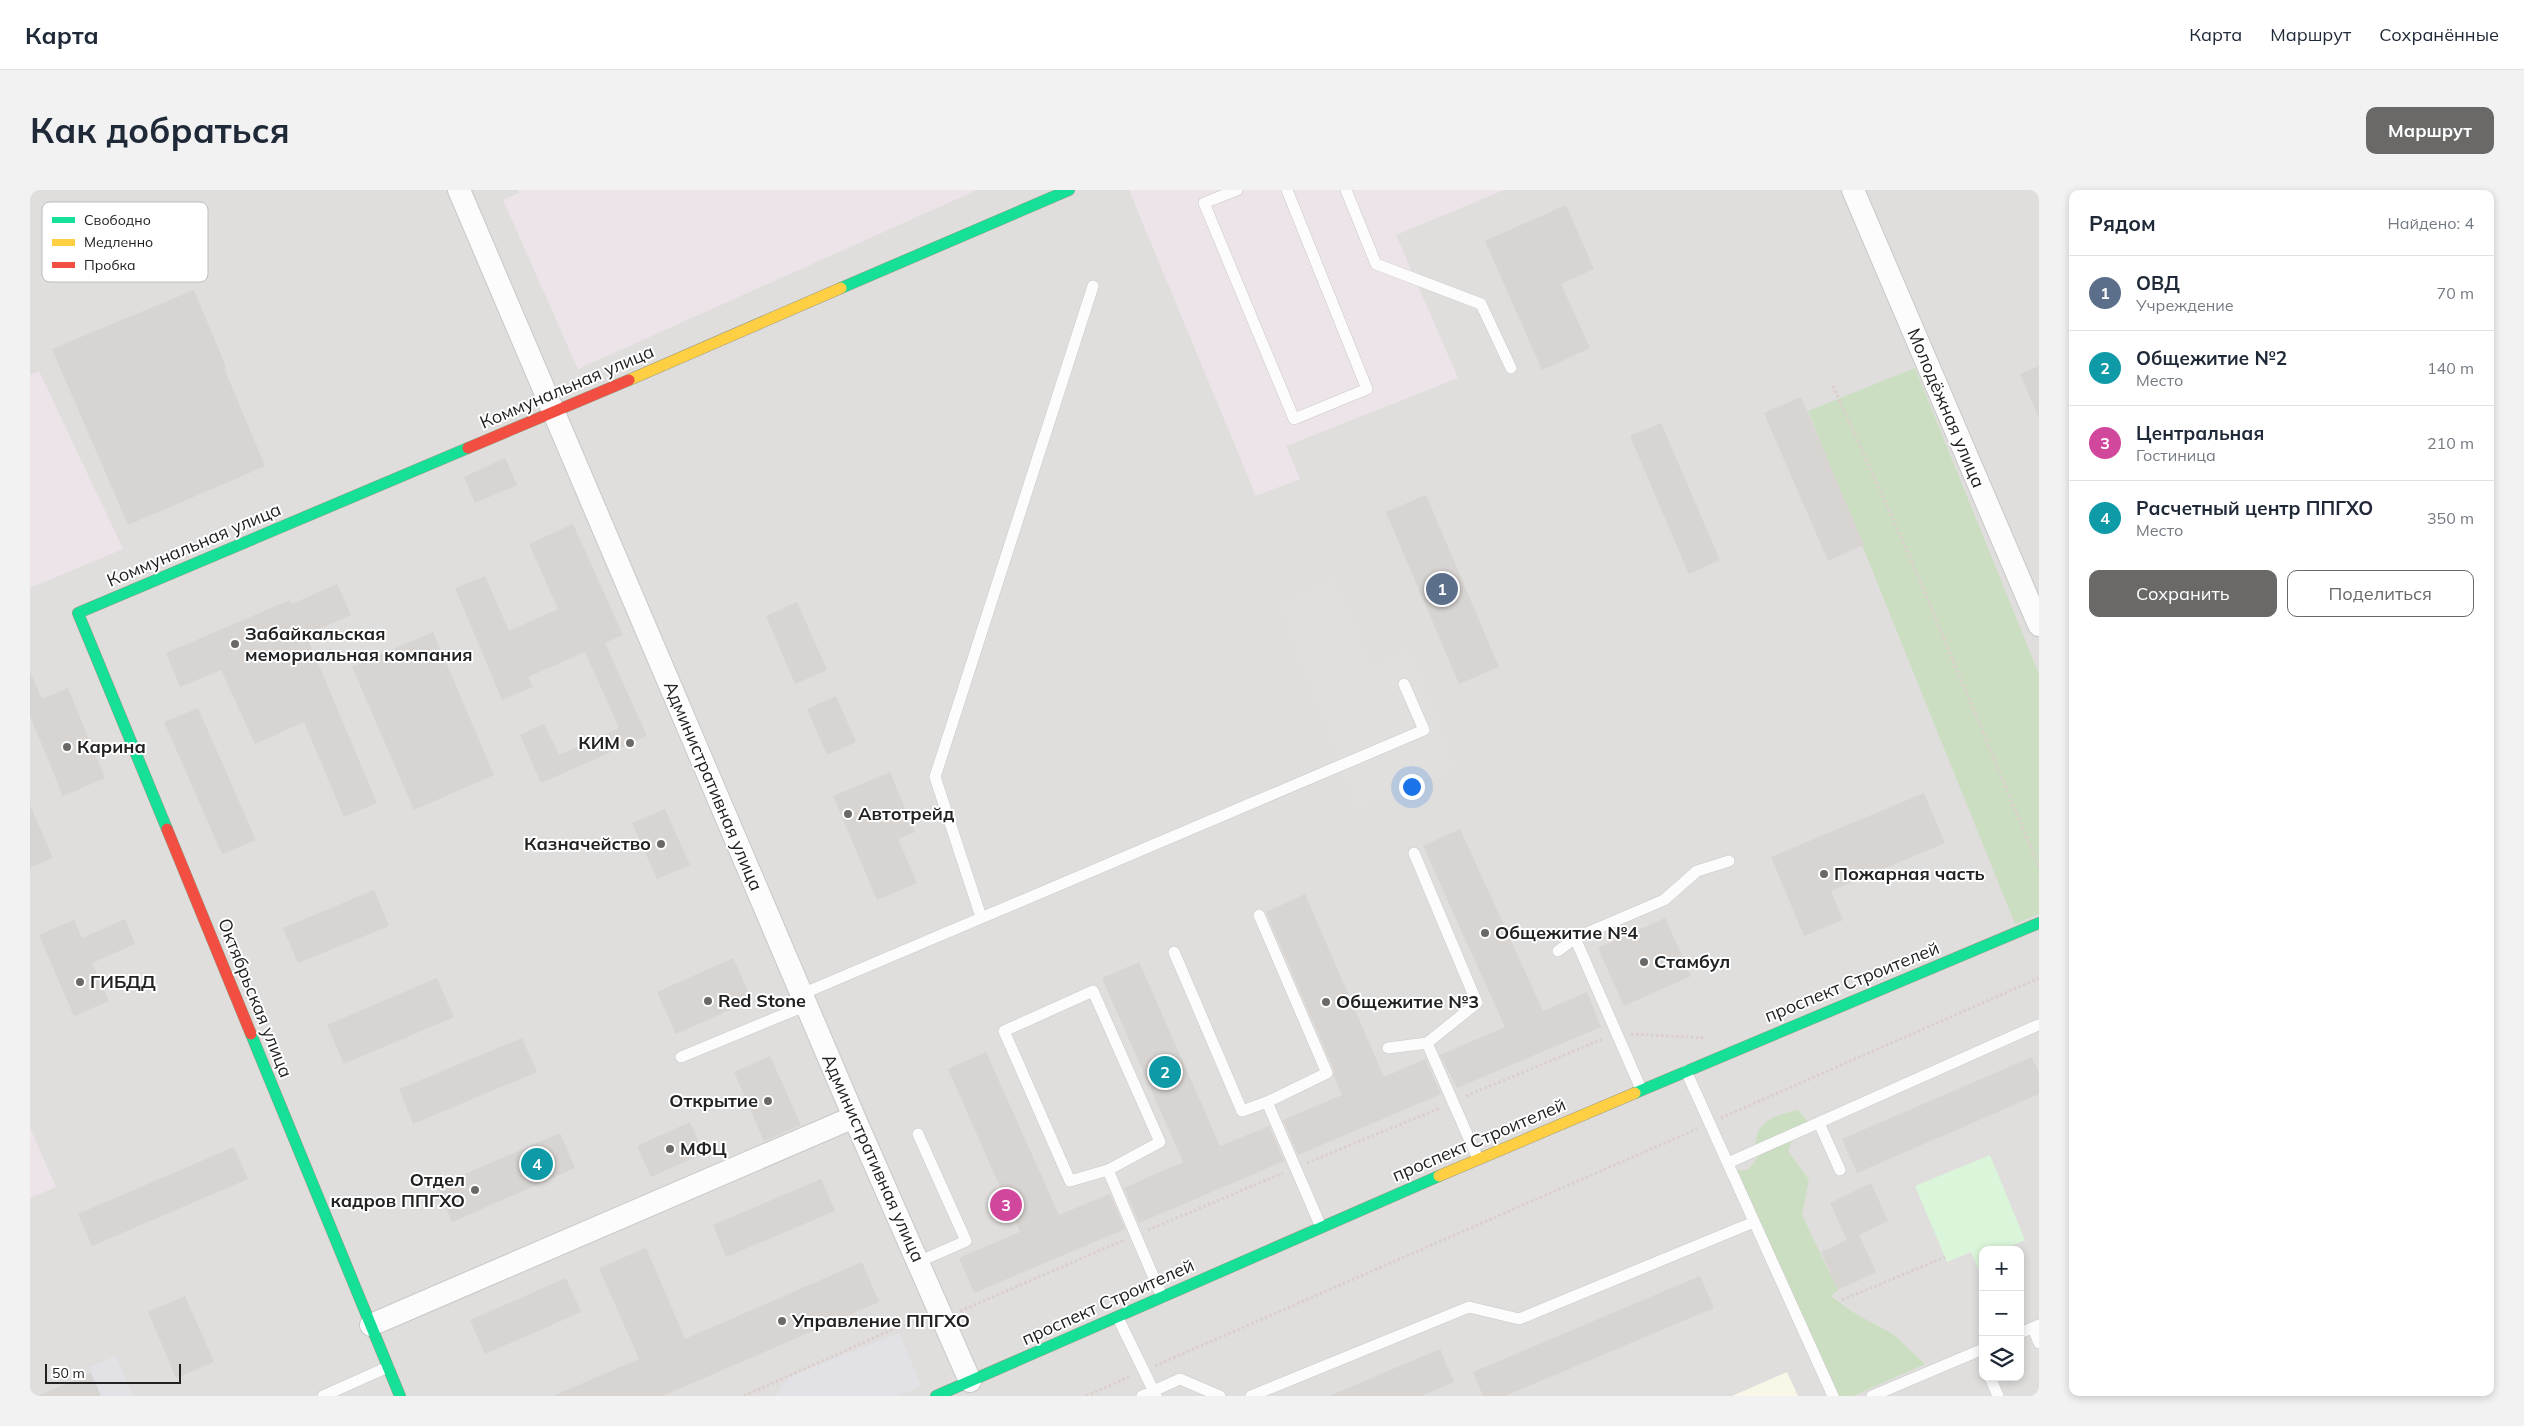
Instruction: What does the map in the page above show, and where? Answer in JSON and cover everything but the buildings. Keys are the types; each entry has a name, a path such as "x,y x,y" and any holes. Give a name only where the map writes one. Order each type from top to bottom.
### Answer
{"street":[{"name":"Административная улица","path":"459,190 854,1117 970,1381"},
{"name":"Коммунальная улица","path":"78,613 554,412 1069,190"},
{"name":"Молодёжная улица","path":"1853,190 2039,626"},
{"name":"Октябрьская улица","path":"78,613 400,1396"},
{"name":"проспект Строителей","path":"936,1396 1685,1070 2039,924"},
{"path":"372,1325 854,1117"}],"lane":[{"path":"1237,190 1204,203 1294,419 1367,389 1287,190"},
{"path":"1346,190 1376,264 1481,304 1511,368"},
{"path":"981,917 935,777 1093,286"},
{"path":"681,1057 981,917 1424,730 1404,684"},
{"path":"1388,1048 1427,1042 1477,1003 1414,853"},
{"path":"1558,951 1575,938 1664,900 1697,871 1729,861"},
{"path":"1174,952 1242,1112 1267,1102 1327,1073 1259,916"},
{"path":"1575,938 1641,1089"},
{"path":"1092,991 1160,1142 1108,1170 1070,1181 1004,1031 1092,991"},
{"path":"1728,1163 2038,1025"},
{"path":"1427,1042 1478,1159"},
{"path":"1685,1070 1833,1396"},
{"path":"1267,1102 1322,1227"},
{"path":"1819,1122 1840,1170"},
{"path":"918,1134 966,1241 918,1262"},
{"path":"1108,1170 1162,1297"},
{"path":"1251,1396 1469,1307 1519,1320 1754,1222"},
{"path":"1118,1318 1155,1394"},
{"path":"2024,1331 2036,1326 2039,1343"},
{"path":"1872,1396 1979,1354"},
{"path":"323,1396 388,1367"},
{"path":"1142,1396 1155,1394 1180,1379 1220,1396"},
{"path":"1992,1381 1998,1396"}],"path":[{"path":"1833,386 1910,557 2039,867"},
{"path":"1086,1396 2039,978"},
{"path":"1842,1300 1945,1257"}],"shaded area":[{"path":"30,190 2039,190 2039,1396 30,1396"},
{"path":"518,190 977,190 578,369 503,200 519,193"},
{"path":"1129,190 1504,190 1396,235 1458,378 1286,446 1300,479 1256,496"},
{"path":"39,371 123,549 30,588 30,375"},
{"path":"1334,579 1371,665 1410,650 1454,766 1358,808 1280,606"},
{"path":"30,1128 56,1187 30,1198"},
{"path":"899,1333 921,1386 898,1396 776,1396 788,1377"},
{"path":"116,1356 133,1396 101,1396 89,1367"},
{"path":"1787,1372 1798,1396 1732,1396"}],"green space":[{"path":"1915,368 2039,674 2039,914 2015,924 1808,411"},
{"path":"1798,1110 1808,1122 1795,1133 1788,1151 1809,1180 1802,1215 1838,1290 1831,1296 1851,1311 1894,1335 1925,1364 1853,1396 1839,1396 1737,1170 1748,1170 1758,1157 1756,1137 1764,1124 1779,1115"},
{"path":"1990,1155 2025,1240 2011,1246 1979,1246 1979,1271 1971,1252 1947,1262 1915,1186"}],"traffic: fast":[{"path":"841,288 1069,190"},
{"path":"167,829 78,613 468,448"},
{"path":"1635,1093 2039,923"},
{"path":"251,1034 400,1396"},
{"path":"936,1396 1439,1176"}],"traffic: slow":[{"path":"629,380 841,288"},
{"path":"1439,1176 1635,1093"}],"traffic: jam":[{"path":"468,448 629,380"},
{"path":"167,829 251,1034"}],"place":[{"name":"ОВД","path":"1442,589"},
{"name":"Забайкальская мемориальная компания","path":"235,644"},
{"name":"КИМ","path":"630,743"},
{"name":"Карина","path":"67,747"},
{"name":"Автотрейд","path":"848,814"},
{"name":"Казначейство","path":"661,844"},
{"name":"Пожарная часть","path":"1824,874"},
{"name":"Общежитие №4","path":"1485,933"},
{"name":"Стамбул","path":"1644,962"},
{"name":"ГИБДД","path":"80,982"},
{"name":"Red Stone","path":"708,1001"},
{"name":"Общежитие №3","path":"1326,1002"},
{"name":"Общежитие №2","path":"1165,1072"},
{"name":"Открытие","path":"768,1101"},
{"name":"МФЦ","path":"670,1149"},
{"name":"Расчетный центр ППГХО","path":"537,1164"},
{"name":"Отдел кадров ППГХО","path":"475,1190"},
{"name":"Центральная","path":"1006,1205"},
{"name":"Управление ППГХО","path":"782,1321"}]}
